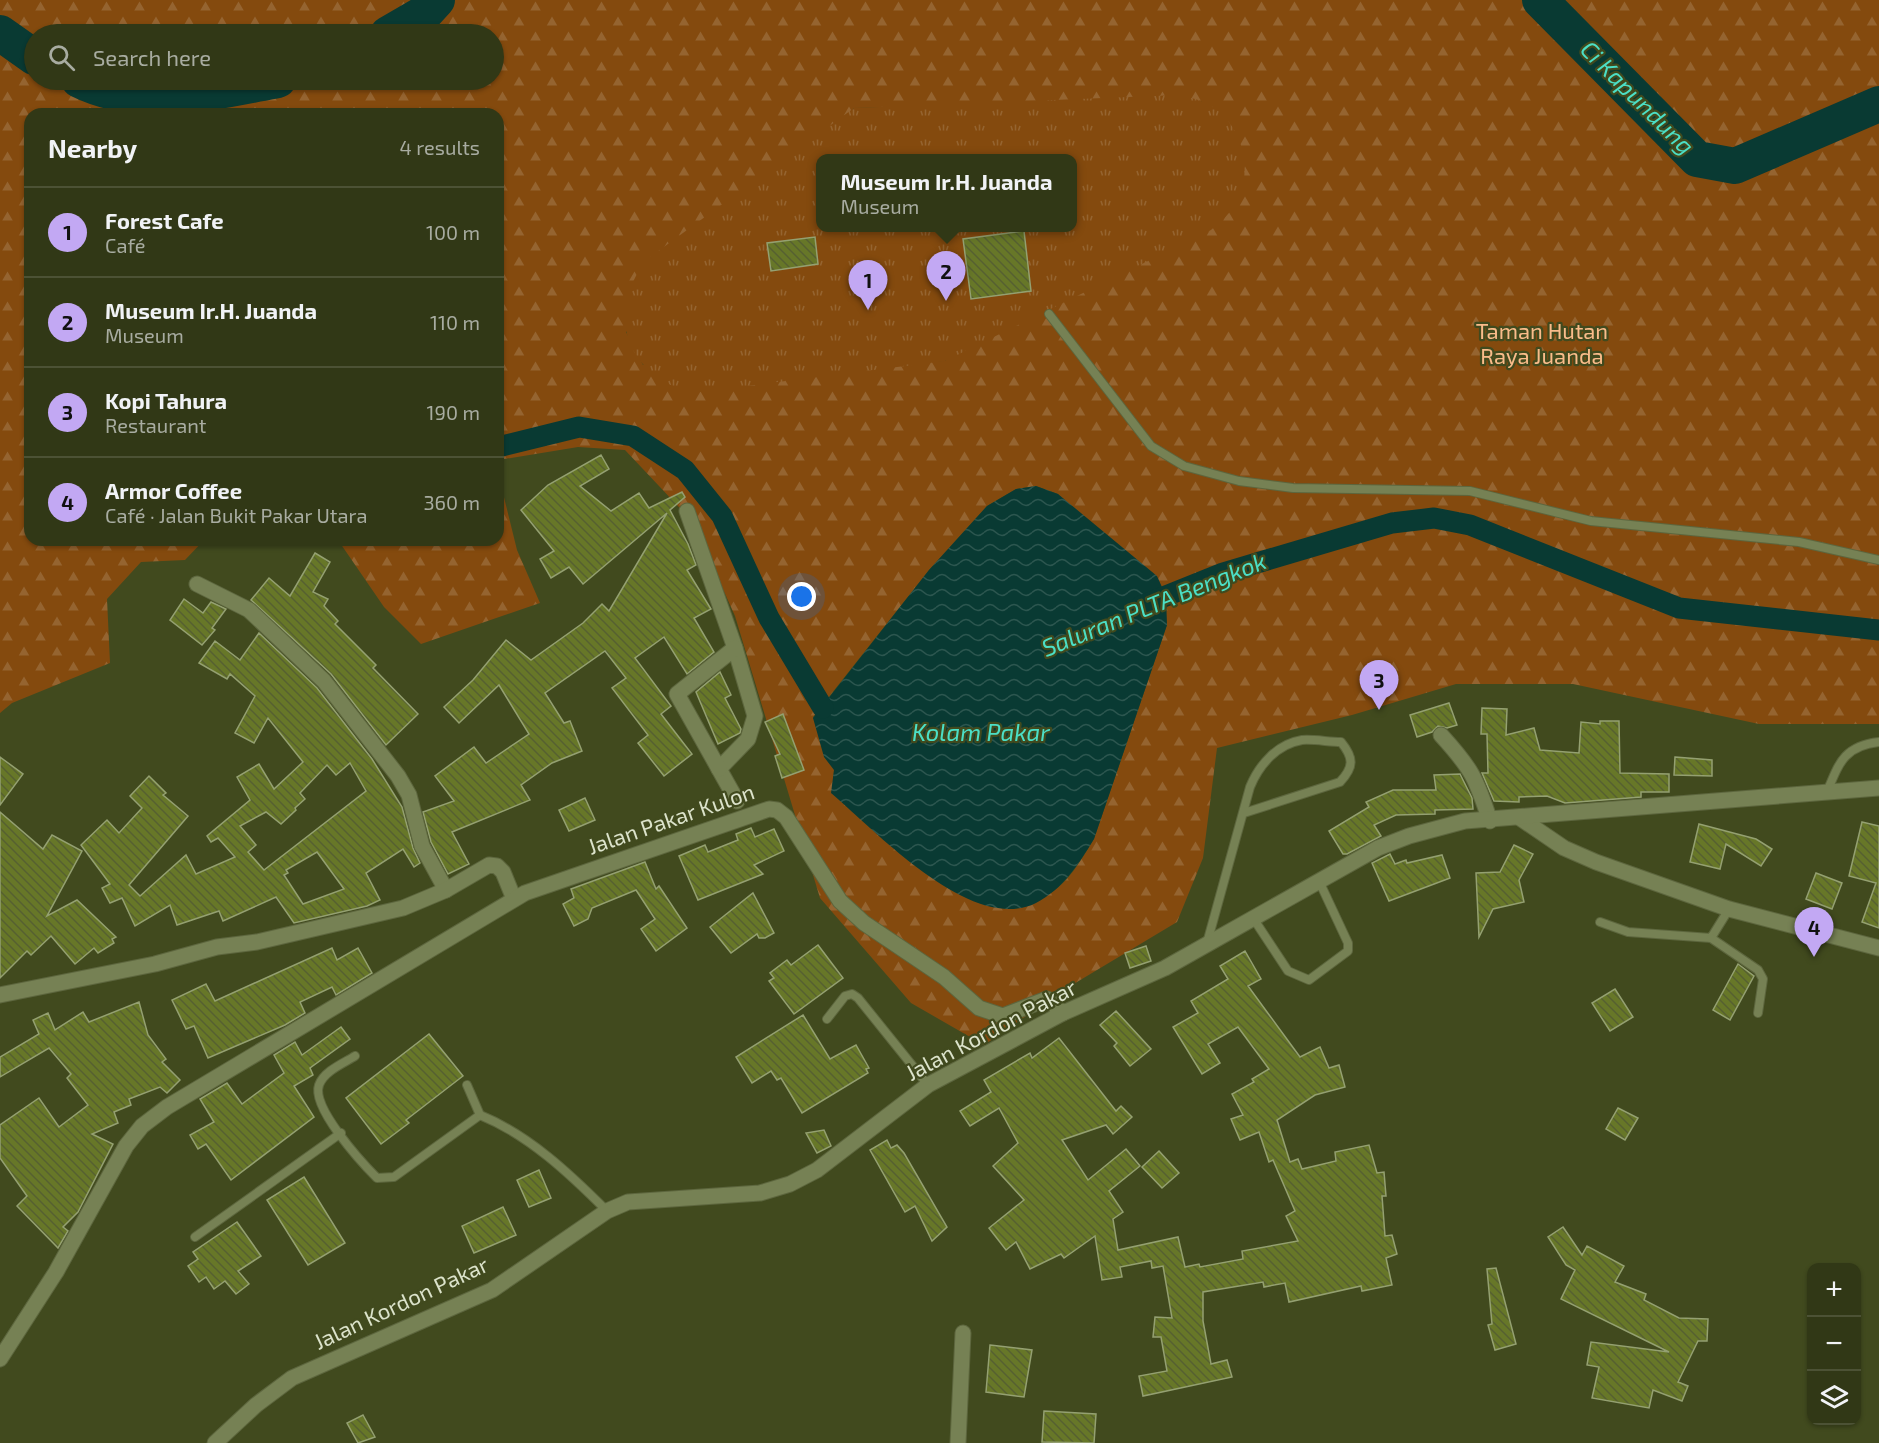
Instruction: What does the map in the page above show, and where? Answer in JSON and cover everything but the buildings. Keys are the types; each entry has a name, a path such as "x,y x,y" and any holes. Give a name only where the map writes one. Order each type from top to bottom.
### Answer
{"street":[{"path":"687,511 735,648 755,716 748,739 719,769"},
{"path":"197,584 249,610 324,681 398,776 409,795 422,846 446,890"},
{"path":"735,648 677,694 737,801"},
{"path":"1441,735 1468,765 1476,779 1490,821"},
{"name":"Jalan Kordon Pakar","path":"215,1443 256,1405 292,1378 492,1290 607,1211 635,1201 760,1192 790,1184 817,1170 928,1085 1063,1013 1155,973 1378,848 1408,836 1465,821 1490,821 1879,788"},
{"name":"Jalan Pakar Kulon","path":"520,896 693,834 769,809 777,810 786,817 840,901 864,923 944,977 979,1008 1003,1016 1047,999 1063,1013"},
{"path":"1520,818 1564,848 1596,862 1730,909 1879,948"},
{"path":"0,995 155,964 217,947 257,942 403,908 446,890 489,865 497,866 520,896 166,1107 142,1126 126,1146 56,1272 0,1359"},
{"path":"958,1443 963,1333"}],"lane":[{"path":"1049,314 1151,446 1184,466 1239,481 1293,488 1470,491 1591,521 1799,542 1879,560"},
{"path":"1207,944 1244,813 1256,771 1269,756 1301,740 1341,742 1353,759 1350,771 1340,782 1244,813"},
{"path":"1827,792 1839,763 1848,752 1867,743 1879,742"},
{"path":"1253,918 1288,971 1309,980 1348,951 1348,943 1319,881"},
{"path":"1711,938 1730,909"},
{"path":"1600,922 1628,932 1711,938 1758,970 1763,979 1758,1013"},
{"path":"826,1019 845,996 852,994 858,998 928,1085"},
{"path":"355,1056 324,1076 318,1086 319,1100 341,1133 377,1178 394,1177 480,1115"},
{"path":"466,1085 480,1115 499,1123 546,1156 572,1176 607,1211"},
{"path":"195,1237 341,1133"}],"green space":[{"name":"Taman Hutan Raya Juanda","path":"0,0 1879,0 1879,724 1759,724 1573,684 1456,684 1352,715 1217,748 1203,858 1177,922 1067,988 984,1045 911,1003 820,898 735,616 693,522 625,450 578,447 504,459 504,108 24,108 24,546 198,546 185,560 141,562 107,599 110,663 12,703 0,713","holes":["1202,101 1077,227 1077,232 1073,232 945,361 643,365 626,332 854,108","1036,486 1058,494 1167,625 1094,839 1068,877 1049,894 1038,900 1006,909 832,793 834,770 813,717 929,570 987,506 1016,489"]},
{"path":"1178,95 1198,100 1215,108 1226,118 1241,144 1244,159 1242,189 1236,203 1225,218 1211,230 945,361 691,393 669,384 651,372 637,357 629,340 625,321 627,301 633,281 646,260 854,108"},
{"path":"504,497 517,550 540,603 421,644 384,607 342,546 504,546"}],"water":[{"name":"Kolam Pakar","path":"1036,486 1058,494 1157,576 1166,596 1167,625 1094,839 1076,867 1054,891 1036,903 1011,909 983,905 955,892 926,874 831,793 834,770 824,757 813,718 929,570 987,506 1016,489"}],"waterway":[{"name":"Ci Kapundung","path":"405,24 426,12 437,0"},
{"name":"Ci Kapundung","path":"1540,0 1697,159 1735,166 1879,104"},
{"name":"Ci Kapundung","path":"0,33 24,50"},
{"name":"Ci Kapundung","path":"107,90 127,95 152,97 222,90"},
{"path":"209,93 210,108"},
{"path":"504,446 579,427 633,436 685,470 722,516 769,618 823,708"},
{"name":"Saluran PLTA Bengkok","path":"1141,606 1223,573 1392,523 1434,518 1470,525 1679,608 1879,630"}],"place":[{"name":"Museum Ir.H. Juanda","path":"946,301"},
{"name":"Forest Cafe","path":"868,310"},
{"name":"Kopi Tahura","path":"1379,710"},
{"name":"Armor Coffee","path":"1814,957"}]}
